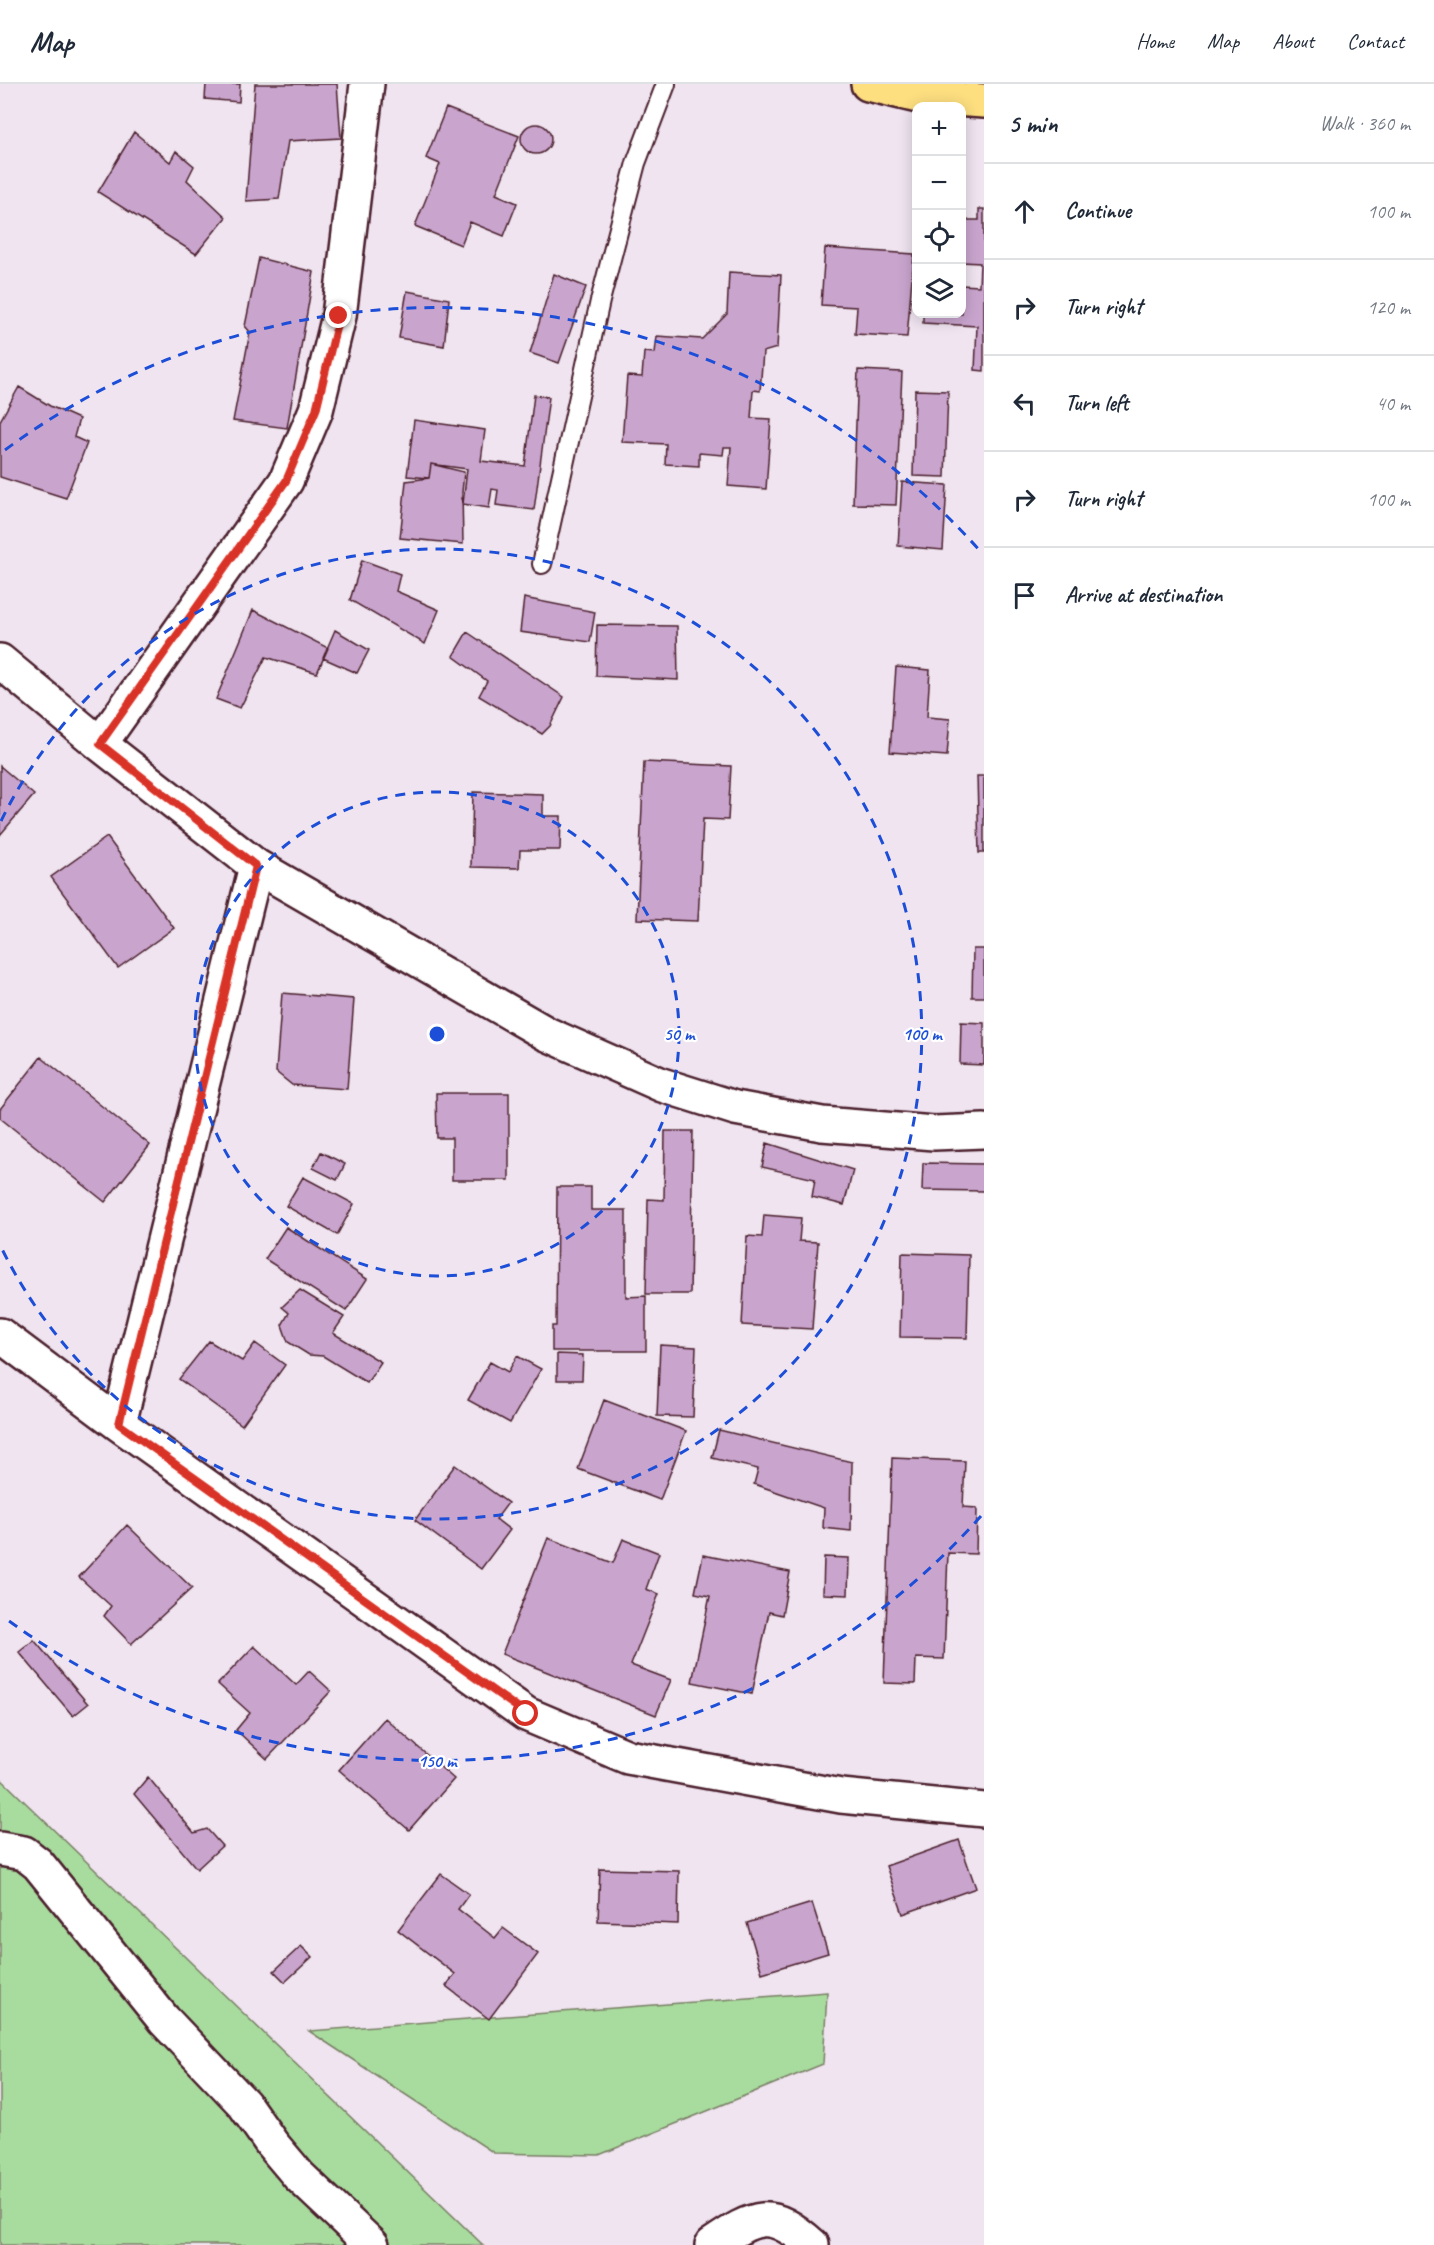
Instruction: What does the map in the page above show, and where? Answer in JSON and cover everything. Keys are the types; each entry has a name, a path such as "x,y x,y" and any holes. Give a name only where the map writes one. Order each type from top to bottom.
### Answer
{"highway":[{"path":"868,84 922,97 984,101"}],"street":[{"path":"100,744 286,481 316,410 339,316 367,84"},
{"path":"0,661 100,744 256,866 547,1035 662,1085 735,1108 822,1124 934,1134 984,1131"},
{"path":"119,1424 256,866"},
{"path":"0,1335 119,1424 526,1714 628,1757 842,1796 984,1810"},
{"path":"0,1849 24,1853 38,1864 164,2020 244,2104 272,2144 300,2176 372,2245"},
{"path":"712,2245 745,2223 765,2219 786,2224 812,2245"}],"lane":[{"path":"542,564 600,301 636,163 666,84"}],"green space":[{"path":"0,1778 483,2245 0,2245"},
{"path":"827,1992 823,2064 599,2155 494,2153 309,2031"}],"building":[{"path":"206,84 240,84 239,102 205,99"},
{"path":"255,84 337,84 341,138 288,141 279,199 246,201"},
{"path":"446,108 519,136 496,194 517,203 504,236 470,222 461,245 415,226 440,164 426,158"},
{"path":"536,124 547,128 551,139 547,150 536,154 525,150 521,139 525,128"},
{"path":"134,132 170,162 176,151 194,166 187,180 226,217 196,254 98,192"},
{"path":"979,209 984,209 984,371 975,370 977,326 923,323 923,318 966,318 966,285 979,286 980,263 966,262 966,220 979,220"},
{"path":"825,248 912,254 907,337 855,334 857,307 821,305"},
{"path":"259,258 314,272 287,428 233,421 250,332 245,326"},
{"path":"729,272 781,275 777,348 763,352 760,391 753,390 751,418 771,419 766,489 728,486 731,447 724,447 723,455 699,453 699,466 665,464 666,444 622,442 627,376 642,377 644,352 655,353 657,336 702,339 727,314"},
{"path":"554,274 586,287 559,363 530,353"},
{"path":"407,291 449,299 444,346 399,338"},
{"path":"858,370 902,372 896,505 853,504"},
{"path":"19,387 50,406 79,419 74,437 87,443 66,498 0,477 0,421"},
{"path":"915,390 948,391 945,477 913,476"},
{"path":"534,395 549,397 534,510 496,505 498,490 492,489 489,508 463,504 467,469 431,464 429,478 407,476 414,420 485,430 481,461 525,466"},
{"path":"431,464 464,472 463,544 400,538 406,481 429,478"},
{"path":"902,482 947,485 943,550 898,546"},
{"path":"362,560 400,574 396,591 439,610 425,644 350,600"},
{"path":"524,598 595,612 590,642 520,632"},
{"path":"253,610 328,648 317,673 266,657 240,708 216,699"},
{"path":"597,625 677,626 678,680 596,676"},
{"path":"335,630 369,650 357,673 323,658"},
{"path":"467,632 564,697 550,726 542,734 479,696 487,681 453,656"},
{"path":"896,667 930,670 927,717 950,719 947,756 890,752"},
{"path":"644,762 731,766 728,820 703,819 698,921 637,919"},
{"path":"0,766 34,795 0,835"},
{"path":"977,776 984,776 984,853 979,853"},
{"path":"473,792 543,794 543,816 561,816 560,850 520,850 519,868 471,867"},
{"path":"107,837 174,928 118,968 51,877"},
{"path":"973,949 984,949 984,997 972,997"},
{"path":"282,993 354,999 347,1089 292,1085 276,1072"},
{"path":"961,1022 984,1023 984,1065 960,1064"},
{"path":"41,1057 150,1145 105,1202 0,1118 0,1109"},
{"path":"436,1093 509,1093 509,1180 452,1180 452,1138 437,1138"},
{"path":"665,1131 693,1131 690,1294 646,1294 648,1199 664,1200"},
{"path":"767,1143 853,1170 844,1205 812,1197 815,1179 762,1167"},
{"path":"321,1152 345,1164 337,1180 313,1168"},
{"path":"923,1163 984,1164 984,1191 922,1190"},
{"path":"303,1177 354,1204 337,1235 286,1206"},
{"path":"557,1187 591,1187 591,1210 626,1210 626,1297 646,1296 646,1351 552,1351 552,1326 556,1326"},
{"path":"764,1215 801,1218 799,1241 818,1242 812,1329 742,1325 747,1236 762,1237"},
{"path":"286,1227 367,1279 346,1311 265,1259"},
{"path":"902,1253 969,1255 967,1338 900,1337"},
{"path":"300,1290 344,1317 333,1333 381,1362 367,1383 323,1356 309,1355 288,1342 282,1325 289,1313 282,1307"},
{"path":"209,1341 242,1361 255,1343 285,1365 242,1425 179,1379"},
{"path":"660,1345 696,1347 693,1417 657,1416"},
{"path":"557,1354 583,1355 582,1380 557,1380"},
{"path":"517,1356 541,1369 510,1423 468,1400 490,1362 508,1372"},
{"path":"604,1400 686,1431 660,1500 578,1469"},
{"path":"719,1430 852,1462 851,1531 823,1528 824,1508 754,1484 758,1469 712,1458"},
{"path":"892,1458 965,1461 963,1507 977,1508 976,1554 948,1553 944,1659 916,1658 915,1684 884,1683"},
{"path":"455,1465 508,1503 496,1519 510,1530 481,1569 415,1520"},
{"path":"127,1525 192,1588 131,1644 104,1616 111,1606 79,1577"},
{"path":"548,1538 613,1563 623,1539 659,1553 646,1589 659,1594 631,1665 671,1680 656,1715 502,1654"},
{"path":"703,1555 790,1572 782,1615 769,1612 752,1694 692,1682 710,1596 695,1593"},
{"path":"824,1557 849,1558 848,1595 823,1594"},
{"path":"34,1640 88,1704 73,1716 19,1652"},
{"path":"254,1646 296,1685 309,1671 331,1691 267,1759 236,1730 250,1713 218,1684"},
{"path":"385,1718 454,1779 409,1830 339,1770"},
{"path":"148,1777 194,1833 207,1829 222,1846 197,1869 134,1794"},
{"path":"959,1840 976,1888 903,1914 886,1866"},
{"path":"600,1869 679,1871 678,1924 598,1921"},
{"path":"441,1874 469,1894 458,1909 495,1938 503,1928 538,1954 489,2019 446,1986 455,1974 398,1930"},
{"path":"812,1903 828,1953 762,1973 747,1923"},
{"path":"301,1946 312,1957 285,1982 274,1971"}],"route":[{"path":"339,316 316,410 286,481 100,744 256,866 119,1424 526,1714"}]}
